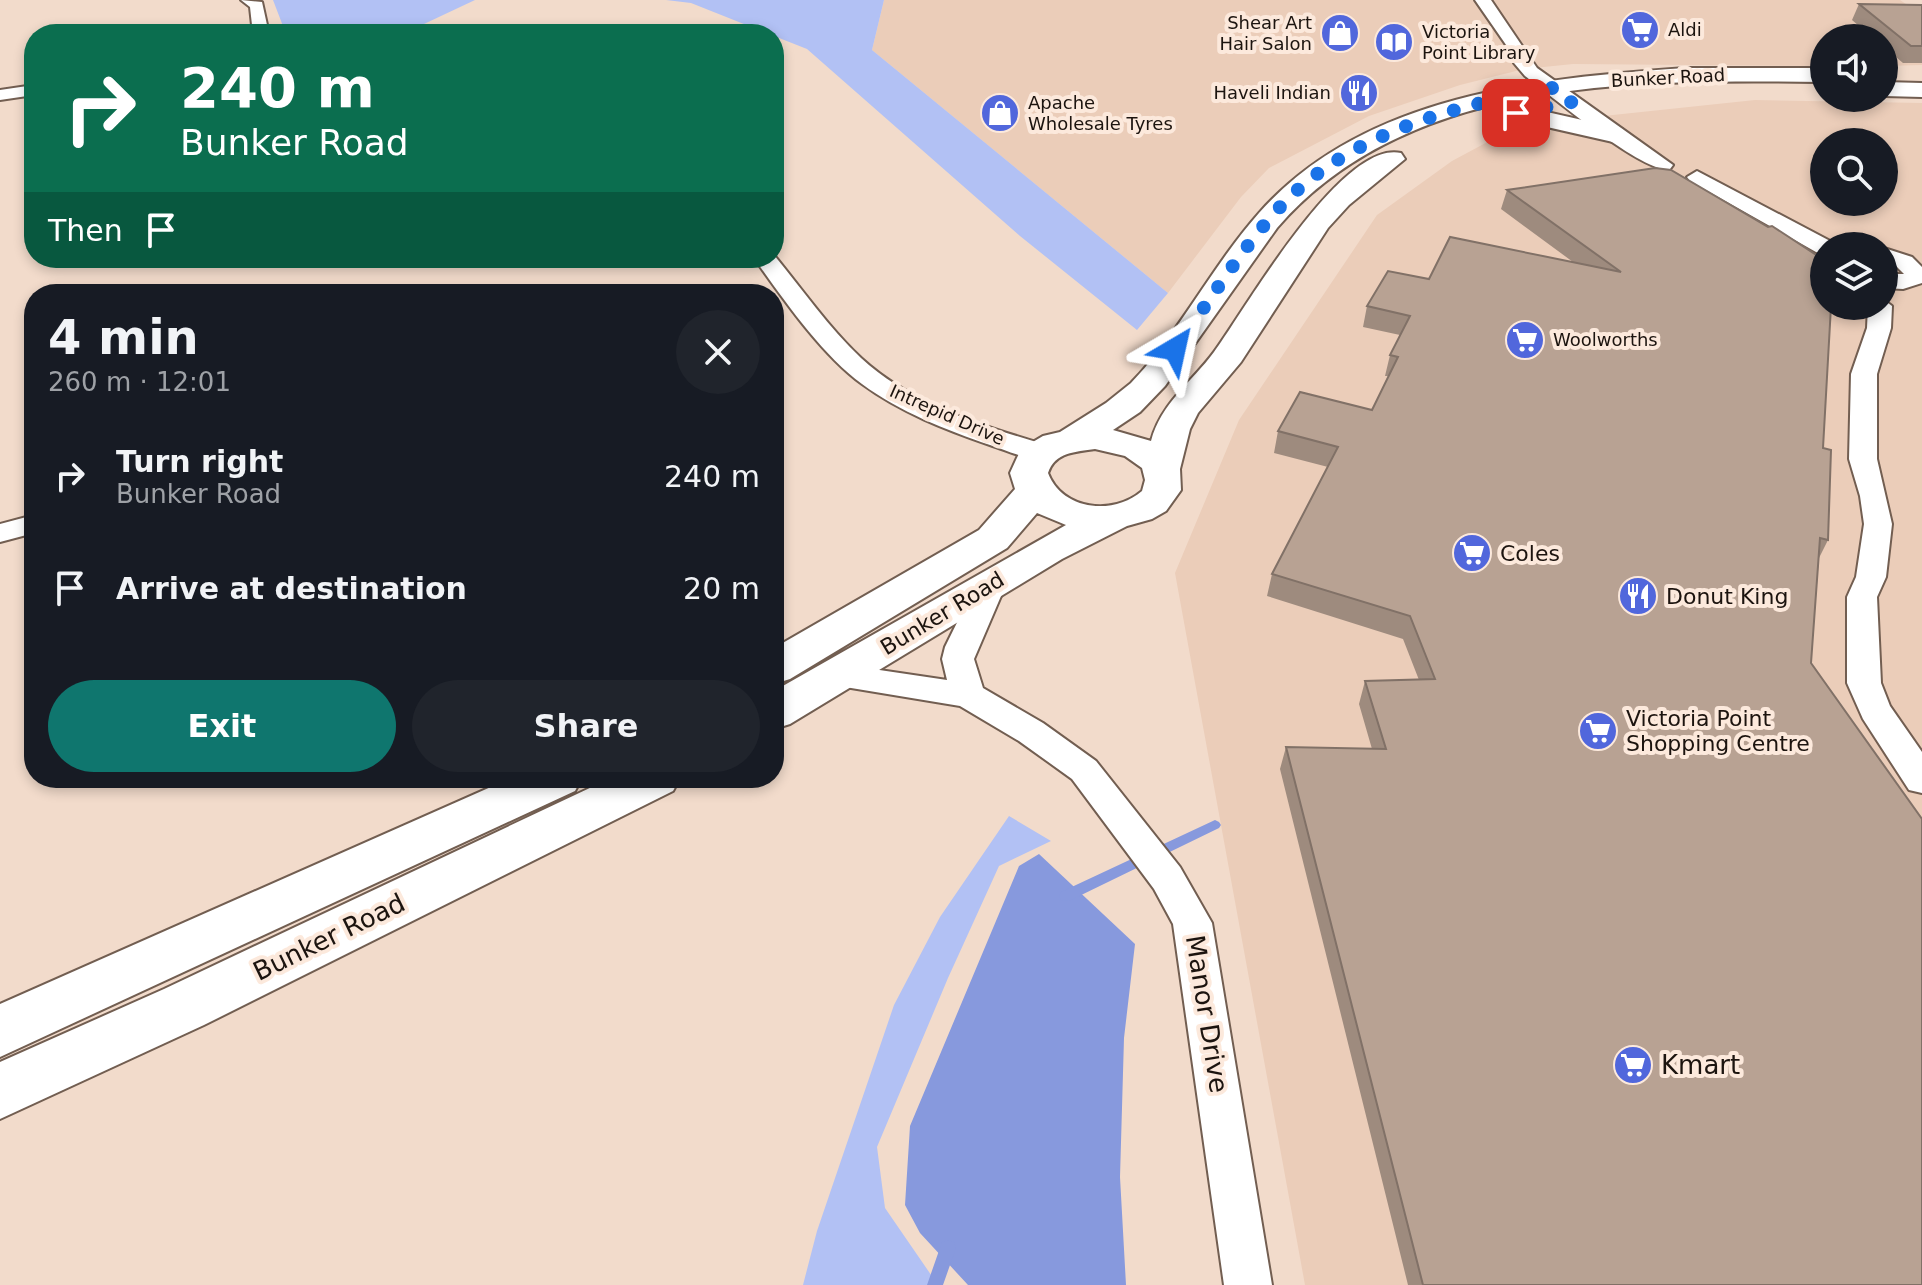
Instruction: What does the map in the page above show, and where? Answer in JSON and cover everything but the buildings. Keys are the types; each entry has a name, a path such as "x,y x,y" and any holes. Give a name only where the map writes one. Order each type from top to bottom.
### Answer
{"main road":[{"name":"Bunker Road","path":"784,662 993,539 1014,518 1049,461 1143,391 1272,217 1318,174 1350,152 1424,120 1473,105 1704,74 1810,75"},
{"path":"1898,76 1922,77"},
{"path":"1898,89 1922,90"},
{"name":"Bunker Road","path":"1161,469 1178,416 1226,358 1304,239 1329,208 1356,184 1394,158 1442,136 1571,93 1632,111 1810,90"},
{"path":"1516,113 1632,111"},
{"path":"1116,441 1151,457 1161,469 1164,480 1156,500 1130,515 1088,518 1065,513 1046,504 1049,461 1116,441"},
{"name":"Bunker Road","path":"784,706 992,582 1112,518"},
{"name":"Bunker Road","path":"0,1031 536,788"},
{"name":"Bunker Road","path":"0,1091 184,1007 635,788"}],"street":[{"path":"249,0 257,5 260,24"},
{"path":"1483,0 1519,52 1522,63 1571,93 1632,111 1672,164 1671,174 1697,177 1810,239"},
{"path":"0,95 24,91"},
{"path":"1898,260 1919,272 1911,280 1898,280"},
{"name":"Intrepid Drive","path":"785,297 871,379 945,418 1049,461"},
{"path":"1879,320 1864,374 1863,459 1878,524 1871,577 1862,597 1864,683 1875,710 1922,780"},
{"path":"0,533 24,527"},
{"path":"968,695 958,659 992,582"},
{"name":"Manor Drive","path":"839,675 968,695 1031,732 1084,770 1167,878 1192,923 1248,1285"}],"shaded area":[{"path":"273,0 475,0 424,24 282,24"},
{"path":"666,0 884,0 872,50 1168,293 1137,330 1020,236 807,49 784,40 784,24 744,24 691,3"},
{"path":"884,0 1900,0 1922,15 1922,65 1898,66 1898,24 1810,24 1810,66 1573,64 1524,69 1460,85 1369,116 1269,168 1241,197 1168,293 872,50"},
{"name":"Victoria Point Shopping Centre","path":"1755,100 1810,101 1810,112 1898,112 1898,103 1922,103 1922,1285 1305,1285 1175,573 1239,420 1377,215 1452,161 1493,139 1575,119"},
{"path":"1009,816 1051,841 999,866 877,1147 885,1208 938,1285 803,1285 817,1231 894,1005 940,917"},
{"path":"1039,854 1135,944 1124,1038 1120,1177 1126,1285 968,1285 920,1233 905,1205 910,1126 1019,866"}],"waterway":[{"path":"1066,896 1215,825"},
{"path":"935,1285 948,1248"}],"place":[{"name":"Aldi","path":"1640,30"},
{"name":"Shear Art Hair Salon","path":"1340,33"},
{"name":"Victoria Point Library","path":"1394,42"},
{"name":"Haveli Indian","path":"1359,93"},
{"name":"Apache Wholesale Tyres","path":"1000,113"},
{"name":"Woolworths","path":"1525,340"},
{"name":"Coles","path":"1472,553"},
{"name":"Donut King","path":"1638,596"},
{"name":"Victoria Point Shopping Centre","path":"1598,731"},
{"name":"Kmart","path":"1633,1065"}],"route":[{"path":"1175,349 1279,208 1318,174 1376,139 1473,105 1552,88 1572,102 1516,113"}]}
